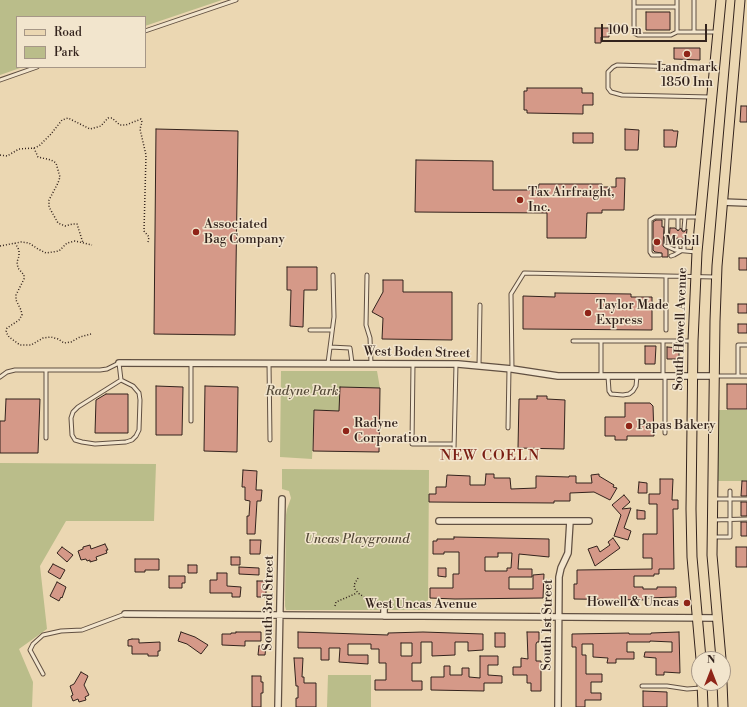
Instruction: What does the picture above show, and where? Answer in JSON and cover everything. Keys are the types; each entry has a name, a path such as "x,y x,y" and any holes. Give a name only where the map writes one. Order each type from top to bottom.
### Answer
{"main road":[{"name":"South Howell Avenue","path":"700,651 696,618 692,550 693,341 696,276 711,97 721,0"},
{"path":"720,651 716,618 711,520 716,277 740,0"},
{"path":"702,691 703,707"},
{"path":"722,691 723,707"}],"street":[{"path":"722,202 747,203"},
{"name":"West Boden Street","path":"119,363 456,364 511,369 558,376 714,376"},
{"name":"South 3rd Street","path":"278,707 282,499"},
{"path":"439,521 589,521"},
{"name":"South 1st Street","path":"558,707 559,577 561,568 568,553 570,521"},
{"path":"384,605 384,616"},
{"name":"West Uncas Avenue","path":"125,614 716,618"}],"lane":[{"path":"146,30 236,0"},
{"path":"634,0 634,33 638,35 671,35 677,32 718,32"},
{"path":"677,0 677,32"},
{"path":"694,0 694,32"},
{"path":"634,7 677,7"},
{"path":"711,97 622,95 611,92 608,88 608,72 617,65 714,68"},
{"path":"0,80 34,68"},
{"path":"660,255 652,255 650,252 650,220 655,217 701,217"},
{"path":"667,217 666,246 680,251 698,252"},
{"path":"678,217 678,228"},
{"path":"684,229 685,217"},
{"path":"677,241 680,251"},
{"path":"671,256 680,251 684,242"},
{"path":"508,428 511,369 511,294 524,273 716,277"},
{"path":"328,363 334,317 333,275"},
{"path":"367,275 366,325 370,338 371,363"},
{"path":"666,276 666,330"},
{"path":"479,366 480,305"},
{"path":"310,330 332,330"},
{"path":"573,341 693,341"},
{"path":"601,341 601,376"},
{"path":"663,341 665,433"},
{"path":"738,376 738,345 747,345"},
{"path":"330,347 350,348 352,363"},
{"path":"0,377 7,372 15,370 100,370 107,369 119,363 121,380"},
{"path":"191,363 191,421"},
{"path":"268,363 270,440"},
{"path":"413,364 412,444 454,444"},
{"path":"454,450 456,364"},
{"path":"46,370 46,438"},
{"path":"608,376 609,391 611,394 623,396 633,391 637,376"},
{"path":"714,376 747,376"},
{"path":"121,380 133,386 139,393 140,430 136,436 132,440 126,442 114,443 95,444 75,440 71,427 73,412 84,403 121,380"},
{"path":"712,537 730,537 730,491"},
{"path":"711,499 747,499"},
{"path":"711,520 747,519"},
{"path":"43,674 30,650 33,644 43,635 61,631 82,630 125,614"},
{"path":"642,686 691,688"}],"path":[{"path":"0,155 7,156 19,149 34,148 39,146 62,120 68,118 90,128 101,126 108,118 112,118 120,125 126,125 141,119 142,122 140,129 146,155 144,231 148,237 148,242"},
{"path":"34,148 38,157 51,160 56,163 60,177 48,200 48,207 58,223 65,226 78,224 83,243"},
{"path":"0,246 15,243 28,243 46,253 59,251 67,243 75,241 92,245"},
{"path":"15,243 19,250 17,262 18,268 24,275 24,279 16,294 16,300 22,315 19,320 7,328 6,332 9,337 20,344 31,345 43,338 51,337 64,342 71,342 80,336 91,334"},
{"path":"358,578 354,587 358,593 373,603 373,606"},
{"path":"335,606 336,602 358,593"}],"green space":[{"path":"0,0 222,0 146,26 146,16 16,16 16,68 20,68 0,75"},
{"name":"Radyne Park","path":"281,371 377,371 380,388 339,411 314,410 312,459 280,457"},
{"path":"718,410 747,410 747,481 717,481"},
{"path":"0,463 156,464 154,521 66,521 40,566 47,629 19,649 33,682 32,707 0,707"},
{"name":"Uncas Playground","path":"282,469 429,470 428,610 286,610 286,515 291,498 289,491 282,489"},
{"path":"328,675 371,675 371,707 327,707"}],"building":[{"path":"646,12 670,12 670,30 646,30"},
{"path":"595,28 609,28 609,37 601,37 601,43 595,43"},
{"name":"Landmark 1850 Inn","path":"674,48 700,48 700,60 674,59"},
{"path":"527,88 582,88 582,93 593,93 593,105 583,105 583,114 527,113 527,110 524,110 524,91 527,91"},
{"path":"741,106 747,106 747,122 740,122"},
{"name":"Associated Bag Company","path":"156,129 238,131 235,335 154,334"},
{"path":"625,129 639,130 638,150 625,150"},
{"path":"664,130 678,131 676,147 664,147"},
{"path":"573,133 593,133 593,143 573,143"},
{"name":"Tax Airfraight, Inc.","path":"416,160 493,161 493,190 538,190 539,184 602,184 602,187 616,187 616,178 625,178 624,210 602,210 602,213 587,213 586,238 547,238 547,213 415,212"},
{"path":"656,220 662,220 662,227 664,227 663,246 668,250 668,257 662,257 662,253 655,252 653,250 653,222"},
{"path":"670,228 675,228 678,231 681,228 684,232 687,229 686,239 683,238 680,241 677,238 674,241 669,241"},
{"path":"739,258 747,258 747,270 739,270"},
{"path":"287,267 317,267 317,290 304,290 303,327 290,326 291,290 287,290"},
{"path":"383,280 403,280 403,292 452,292 452,340 382,339 383,318 372,312 383,292"},
{"name":"Taylor Made Express","path":"555,293 631,294 631,297 652,297 652,330 523,329 523,296 555,297"},
{"path":"738,304 747,304 747,313 738,313"},
{"path":"738,324 747,324 747,333 738,333"},
{"path":"645,346 656,346 655,364 645,364"},
{"path":"667,347 679,348 679,359 667,359"},
{"path":"727,384 747,384 747,409 727,409"},
{"path":"156,386 183,387 182,435 156,435"},
{"path":"205,386 238,387 237,452 204,451"},
{"name":"Radyne Corporation","path":"340,387 380,388 379,452 313,451 314,410 339,411"},
{"path":"106,394 128,394 128,433 95,433 96,400"},
{"path":"537,396 547,396 547,399 565,400 564,449 518,448 519,399 537,399"},
{"path":"6,399 40,399 38,453 0,453 0,421 5,421"},
{"name":"Papas Bakery","path":"625,403 650,403 653,406 654,436 627,436 627,440 615,440 615,436 605,436 605,417 625,417"},
{"path":"243,470 257,471 256,490 262,490 261,501 257,501 255,534 247,534 247,516 249,516 250,501 245,500 245,487 242,487"},
{"path":"486,474 494,474 494,478 510,478 511,489 536,488 536,476 576,476 576,483 592,483 591,475 599,474 599,476 614,485 613,487 617,488 610,500 594,492 570,493 570,501 554,501 554,503 429,502 429,494 436,494 436,487 446,487 447,475 470,476 470,485 485,485"},
{"path":"660,479 673,479 672,500 678,500 678,509 673,509 674,569 659,569 659,574 654,574 654,576 634,576 634,587 643,587 643,589 657,589 657,587 676,587 676,597 647,598 647,600 574,599 574,584 577,584 577,570 652,569 652,558 643,558 643,534 657,534 657,504 649,504 649,494 660,494"},
{"path":"742,481 747,481 747,496 741,496"},
{"path":"639,482 647,483 647,493 638,493"},
{"path":"624,495 630,502 622,509 631,508 624,528 631,531 628,540 614,536 621,515 612,505"},
{"path":"741,502 747,502 747,516 741,516"},
{"path":"637,510 645,511 645,519 637,519"},
{"path":"741,522 747,522 747,536 741,536"},
{"path":"454,537 549,539 549,557 519,554 518,569 532,569 532,577 509,577 509,589 533,589 533,575 544,574 543,598 430,598 430,588 453,588 453,574 459,574 459,552 433,554 433,541 437,541 437,539 454,539","holes":["498,553 512,553 511,568 507,568 507,571 485,571 485,557 498,557"]},
{"path":"613,538 620,548 595,566 588,549 597,546 600,552 610,545 608,542"},
{"path":"250,540 261,540 260,554 250,554"},
{"path":"105,544 108,550 106,550 107,553 96,557 97,560 90,562 90,560 87,561 86,559 81,560 78,551 83,549 83,547 90,545 91,549"},
{"path":"62,547 73,555 67,562 57,553"},
{"path":"736,547 747,547 747,567 736,567"},
{"path":"231,557 240,557 240,565 231,565"},
{"path":"135,559 159,559 159,570 135,572"},
{"path":"53,564 65,570 60,579 48,572"},
{"path":"188,565 197,565 197,573 188,573"},
{"path":"239,567 259,568 259,575 239,574"},
{"path":"438,568 446,568 446,577 438,576"},
{"path":"217,573 227,573 227,586 241,587 240,597 232,597 232,593 210,593 210,580 217,580"},
{"path":"169,576 185,576 185,583 182,583 182,588 169,588"},
{"path":"257,581 266,581 266,597 257,597"},
{"path":"57,582 66,587 62,598 61,597 59,601 50,596"},
{"path":"181,632 195,637 208,645 201,654 187,644 178,641"},
{"path":"236,632 261,632 261,641 245,641 245,646 222,645 222,634 231,634"},
{"path":"298,632 388,635 388,633 423,632 483,634 483,650 468,651 468,642 455,642 455,655 432,656 432,642 421,642 421,663 412,663 412,681 422,681 422,690 375,690 375,680 386,680 386,663 379,663 379,649 371,649 371,644 348,644 348,655 368,655 368,664 339,662 340,648 329,648 329,660 321,660 321,648 298,648","holes":["401,643 412,643 412,656 401,656"]},
{"path":"527,632 539,632 539,642 536,644 536,661 541,661 541,691 531,691 531,683 527,683 527,675 513,675 513,667 521,667 521,658 528,659"},
{"path":"679,632 680,673 664,672 664,675 656,675 656,658 644,657 645,652 672,652 672,642 627,642 627,652 634,652 634,659 616,659 616,663 607,663 608,658 593,657 593,644 582,644 582,655 586,655 586,674 602,674 602,682 591,682 591,693 601,693 601,700 585,700 585,707 576,707 576,647 572,647 572,634 651,634"},
{"path":"495,633 505,633 505,647 495,647"},
{"path":"139,639 139,643 160,642 160,651 158,651 158,656 148,656 148,654 132,654 132,646 128,646 128,640"},
{"path":"259,646 266,646 265,655 258,655"},
{"path":"480,656 498,656 498,665 488,665 488,675 502,676 502,683 484,683 484,691 431,690 431,677 444,677 444,666 450,666 450,675 462,675 462,668 469,668 469,677 480,678"},
{"path":"294,658 303,658 302,677 304,677 304,683 316,683 316,707 296,707 298,686 296,686"},
{"path":"81,672 88,676 84,685 89,695 85,697 86,700 79,702 78,699 73,701 70,686 74,684"},
{"path":"252,676 261,676 261,682 263,682 261,707 252,707"},
{"path":"643,691 667,692 667,707 643,707"}],"place":[{"name":"Landmark 1850 Inn","path":"687,54"},
{"name":"Tax Airfraight, Inc.","path":"520,200"},
{"name":"Associated Bag Company","path":"196,232"},
{"name":"Mobil","path":"657,242"},
{"name":"Taylor Made Express","path":"588,313"},
{"name":"Papas Bakery","path":"629,426"},
{"name":"Radyne Corporation","path":"346,431"},
{"name":"Howell & Uncas","path":"687,603"}],"district":[{"name":"NEW COELN","path":"490,456"}]}
